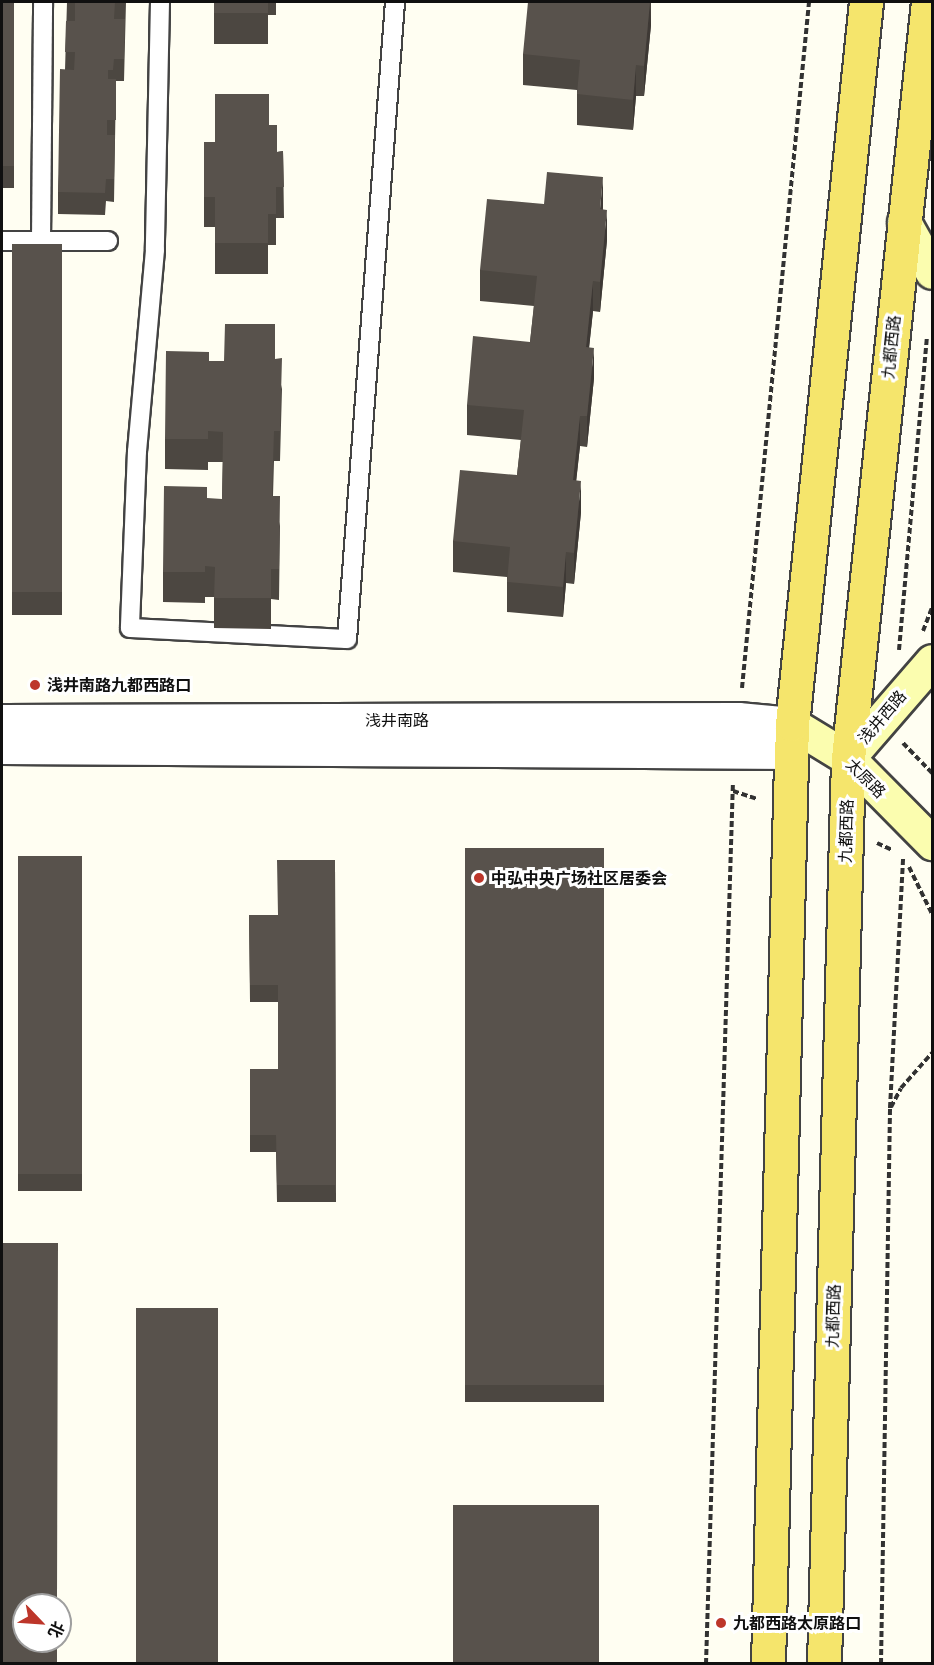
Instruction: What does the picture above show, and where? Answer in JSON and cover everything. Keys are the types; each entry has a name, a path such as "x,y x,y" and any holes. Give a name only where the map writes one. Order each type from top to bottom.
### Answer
{"main road":[{"path":"768,1664 791,738 866,2"},
{"name":"九都西路","path":"824,1664 848,758 928,2"},
{"path":"904,222 933,272"},
{"name":"浅井西路","path":"848,758 933,661"},
{"name":"太原路","path":"791,738 848,758 933,843"}],"street":[{"name":"浅井南路","path":"2,721 736,735 791,738"},
{"name":"浅井南路","path":"2,747 736,735"}],"lane":[{"path":"41,241 44,2"},
{"path":"160,2 155,250 137,451 130,628 347,639 395,2"},
{"path":"2,241 108,241"}],"path":[{"path":"706,1664 736,735 808,2"},
{"path":"898,738 933,773"},
{"path":"881,1664 890,1107 901,1088 933,1053"}],"building":[{"path":"2,2 14,2 14,166 2,166"},
{"path":"75,2 115,2 114,19 125,19 124,59 114,59 113,70 108,70 108,79 116,79 116,120 107,120 107,135 115,135 114,179 106,179 105,193 58,192 60,69 74,70 75,52 65,52 66,21 75,21"},
{"path":"214,2 268,2 268,13 214,13"},
{"path":"528,2 650,2 644,66 636,65 633,100 577,94 580,60 523,54"},
{"path":"215,94 269,94 269,125 277,125 277,152 283,151 284,187 276,187 276,214 268,214 268,243 215,243 215,197 204,197 204,142 215,142"},
{"path":"547,172 603,177 600,209 607,210 600,282 593,281 586,347 594,348 587,416 580,416 573,480 581,481 574,553 566,552 563,587 507,582 510,547 453,541 460,470 517,475 524,410 467,405 473,336 530,342 537,276 480,270 487,199 544,204"},
{"path":"12,244 62,244 62,592 12,592"},
{"path":"225,324 275,324 275,359 282,358 280,431 274,431 272,496 280,496 279,569 271,569 271,598 214,598 215,567 205,566 205,572 163,572 164,486 207,487 207,498 222,499 223,432 208,431 208,439 165,439 166,351 209,352 209,361 224,361"},
{"path":"465,848 604,848 604,1385 465,1385"},
{"path":"18,856 82,856 82,1174 18,1174"},
{"path":"277,860 335,860 336,1185 277,1185 276,1135 250,1135 250,1069 278,1069 278,985 250,985 249,915 278,915"},
{"path":"2,1243 58,1243 57,1593 12,1593 12,1653 57,1653 57,1664 2,1664"},
{"path":"136,1308 218,1308 218,1664 136,1664"},
{"path":"453,1505 599,1505 599,1664 453,1664"}],"place":[{"name":"浅井南路九都西路口","path":"35,685"},
{"name":"中弘中央广场社区居委会","path":"479,878"},
{"name":"九都西路太原路口","path":"721,1623"}]}
